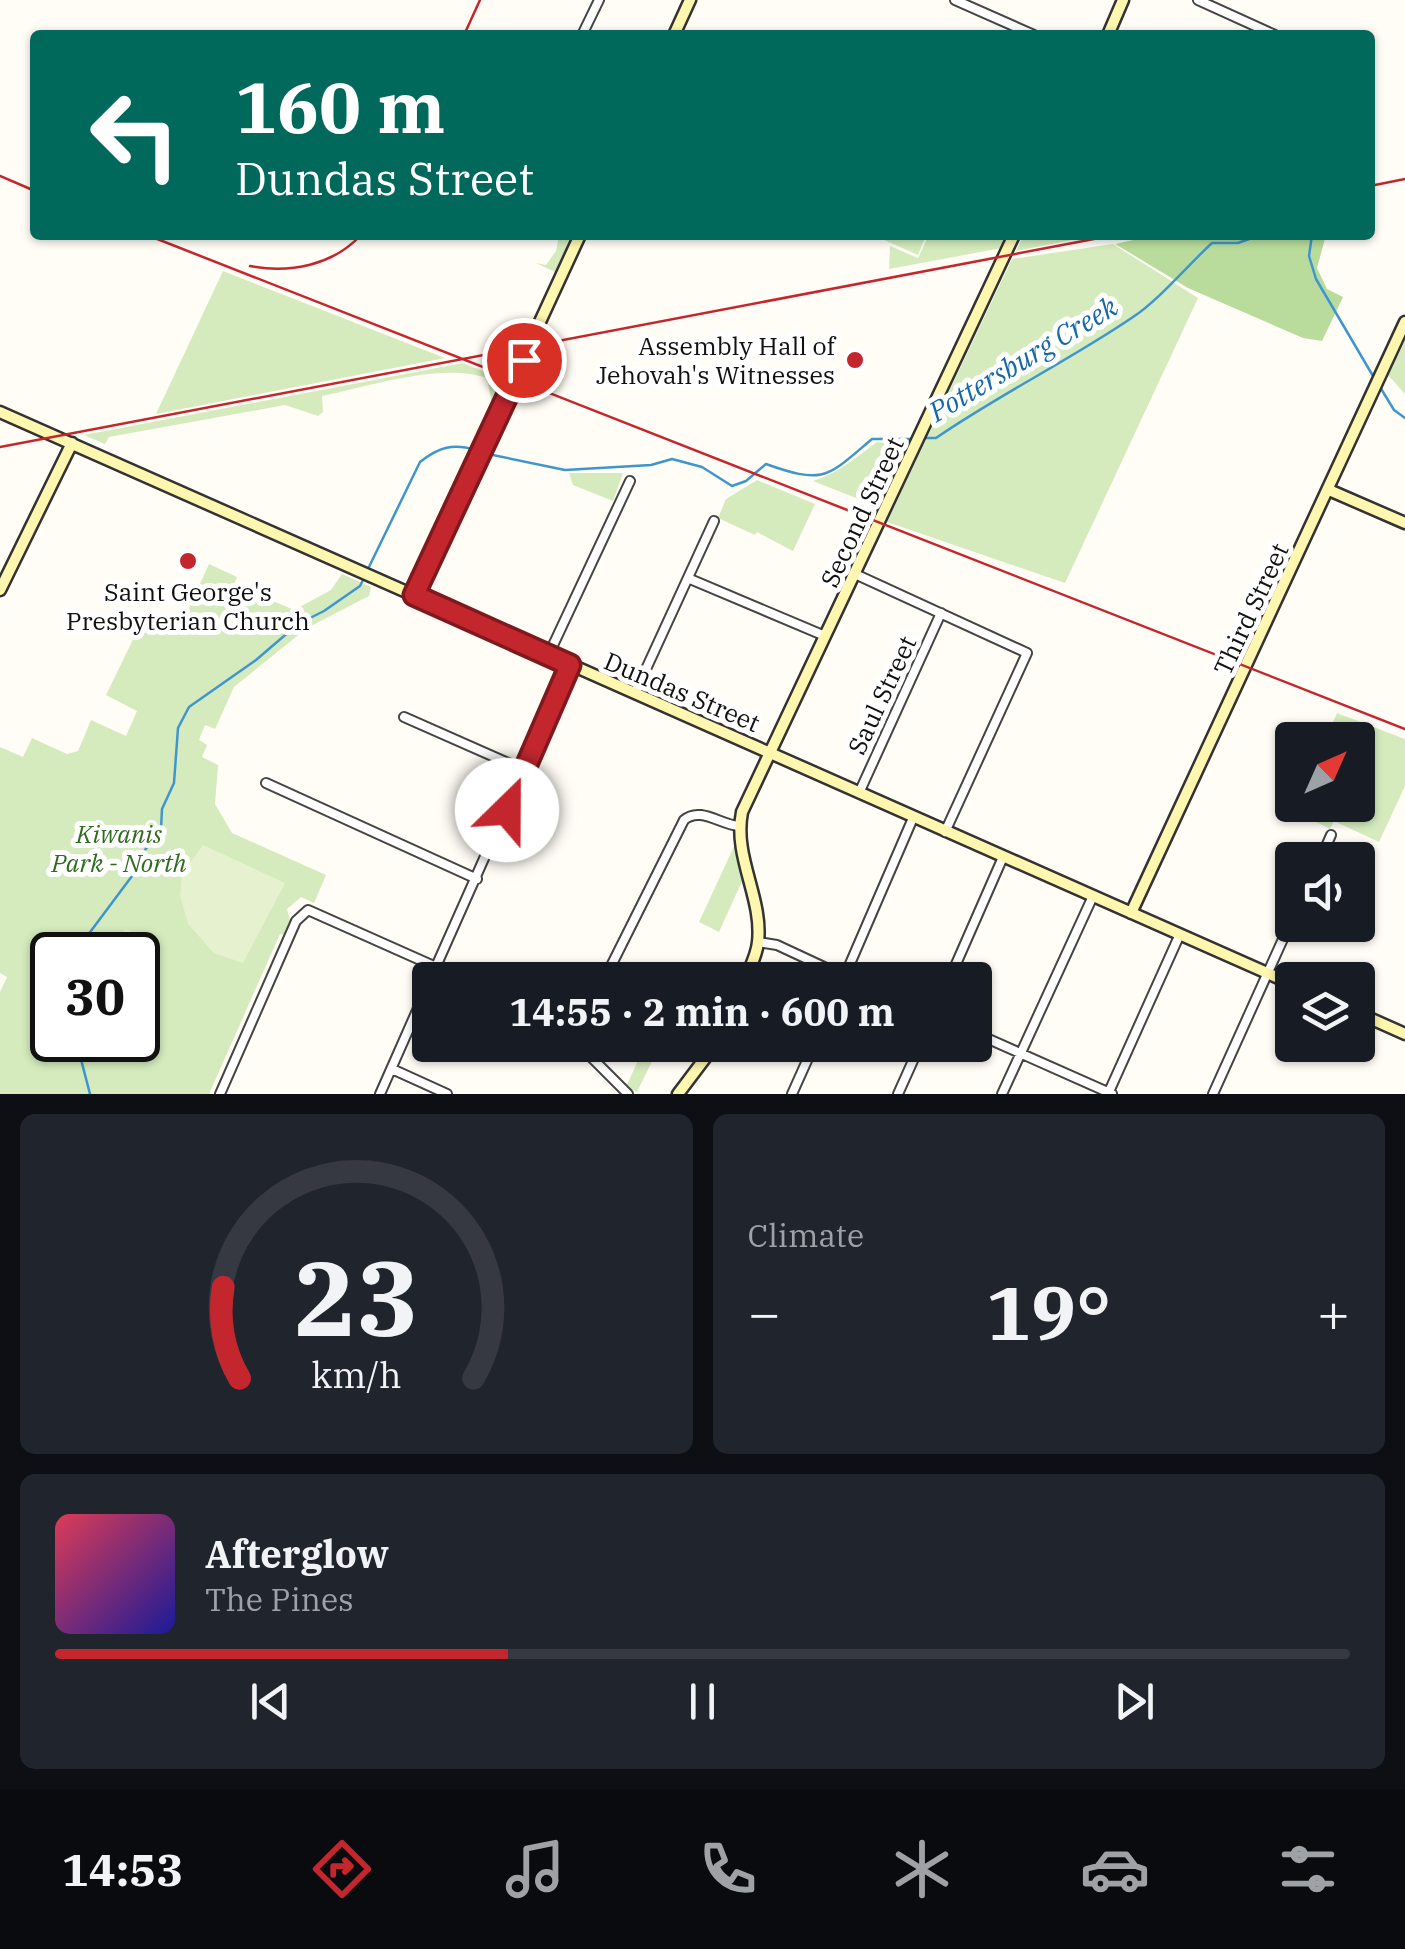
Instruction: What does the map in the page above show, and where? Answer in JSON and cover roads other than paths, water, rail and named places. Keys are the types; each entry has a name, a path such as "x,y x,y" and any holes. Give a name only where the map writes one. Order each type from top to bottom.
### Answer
{"street":[{"path":"584,30 599,0"},
{"path":"676,30 690,0"},
{"path":"955,0 1023,30"},
{"path":"1110,30 1124,0"},
{"path":"1198,0 1264,30"},
{"path":"414,595 578,240"},
{"name":"Second Street","path":"740,826 742,812 1012,240"},
{"name":"Third Street","path":"1130,913 1405,322"},
{"name":"Dundas Street","path":"0,412 1275,976"},
{"path":"0,590 72,443"},
{"path":"548,656 630,480"},
{"path":"1329,490 1405,524"},
{"path":"634,693 714,521"},
{"path":"855,574 1027,654 946,832"},
{"path":"690,579 825,636"},
{"name":"Saul Street","path":"859,793 941,613"},
{"path":"438,962 570,665"},
{"path":"404,717 524,770"},
{"path":"266,783 478,879"},
{"path":"613,962 690,814 740,826 758,924 758,942 751,962"},
{"path":"853,962 913,818"},
{"path":"1328,842 1331,836"},
{"path":"957,962 1003,857"},
{"path":"1002,1094 1093,896"},
{"path":"220,1094 296,921 308,910 425,962"},
{"path":"992,1042 1109,1094 1180,934"},
{"path":"758,942 777,945 812,962"},
{"path":"1213,1094 1281,942"},
{"path":"1375,1021 1405,1034"},
{"path":"380,1094 412,1022"},
{"path":"595,1062 628,1094"},
{"path":"678,1094 702,1062"},
{"path":"792,1094 806,1062"},
{"path":"898,1094 912,1062"},
{"path":"392,1069 448,1094"}],"waterway":[{"name":"Pottersburg Creek","path":"922,438 936,438 1133,317 1212,243 1246,240"},
{"name":"Pottersburg Creek","path":"1311,240 1309,256 1316,279 1373,376"},
{"name":"Pottersburg Creek","path":"1380,387 1394,410 1405,418"},
{"name":"Pottersburg Creek","path":"483,453 565,470 651,465 672,459 702,467 732,486 746,481 766,464 801,474 824,474 872,439 914,439"},
{"name":"Pottersburg Creek","path":"367,571 420,462 446,448 476,450"},
{"name":"Pottersburg Creek","path":"90,932 161,829 162,809 174,783 178,728 189,707 256,660 298,624 360,586 364,578"},
{"name":"Pottersburg Creek","path":"82,1062 90,1094"}],"railway":[{"path":"466,30 480,0"},
{"path":"0,176 30,189"},
{"path":"1375,185 1405,179"},
{"path":"160,240 1405,729"},
{"path":"250,266 280,269 310,265 337,254 356,240"},
{"path":"0,447 1089,240"}],"place":[{"name":"Assembly Hall of Jehovah's Witnesses","path":"855,360"},
{"name":"Saint George's Presbyterian Church","path":"188,561"}],"park label":[{"name":"Kiwanis Park - North","path":"119,848"}]}
